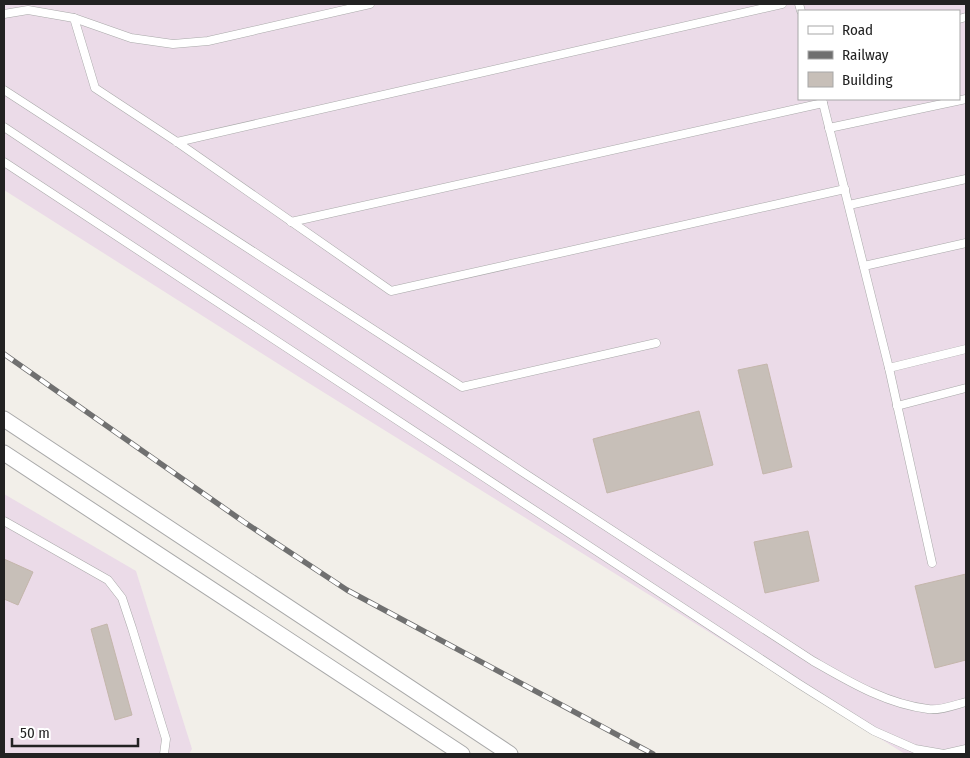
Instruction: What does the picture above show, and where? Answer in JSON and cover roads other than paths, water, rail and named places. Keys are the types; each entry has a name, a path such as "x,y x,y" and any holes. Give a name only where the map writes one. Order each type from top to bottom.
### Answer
{"street":[{"path":"4,419 510,754"},
{"path":"4,453 462,754"}],"lane":[{"path":"4,14 28,10 74,18 131,38 173,44 208,41 370,4"},
{"path":"177,142 782,4"},
{"path":"74,18 95,88 177,142 391,292 845,189"},
{"path":"4,90 462,387 656,343"},
{"path":"830,128 966,99"},
{"path":"291,222 823,101 889,368 932,563"},
{"path":"4,127 524,473 813,661 858,687 899,702 930,710 966,702"},
{"path":"4,162 799,684 874,730 915,749 944,754 966,749"},
{"path":"849,205 966,179"},
{"path":"864,266 966,243"},
{"path":"889,368 966,349"},
{"path":"897,406 966,388"},
{"path":"4,521 108,580 122,598 166,739 164,754"}],"railway":[{"path":"4,354 244,522 347,590 653,754"}]}
